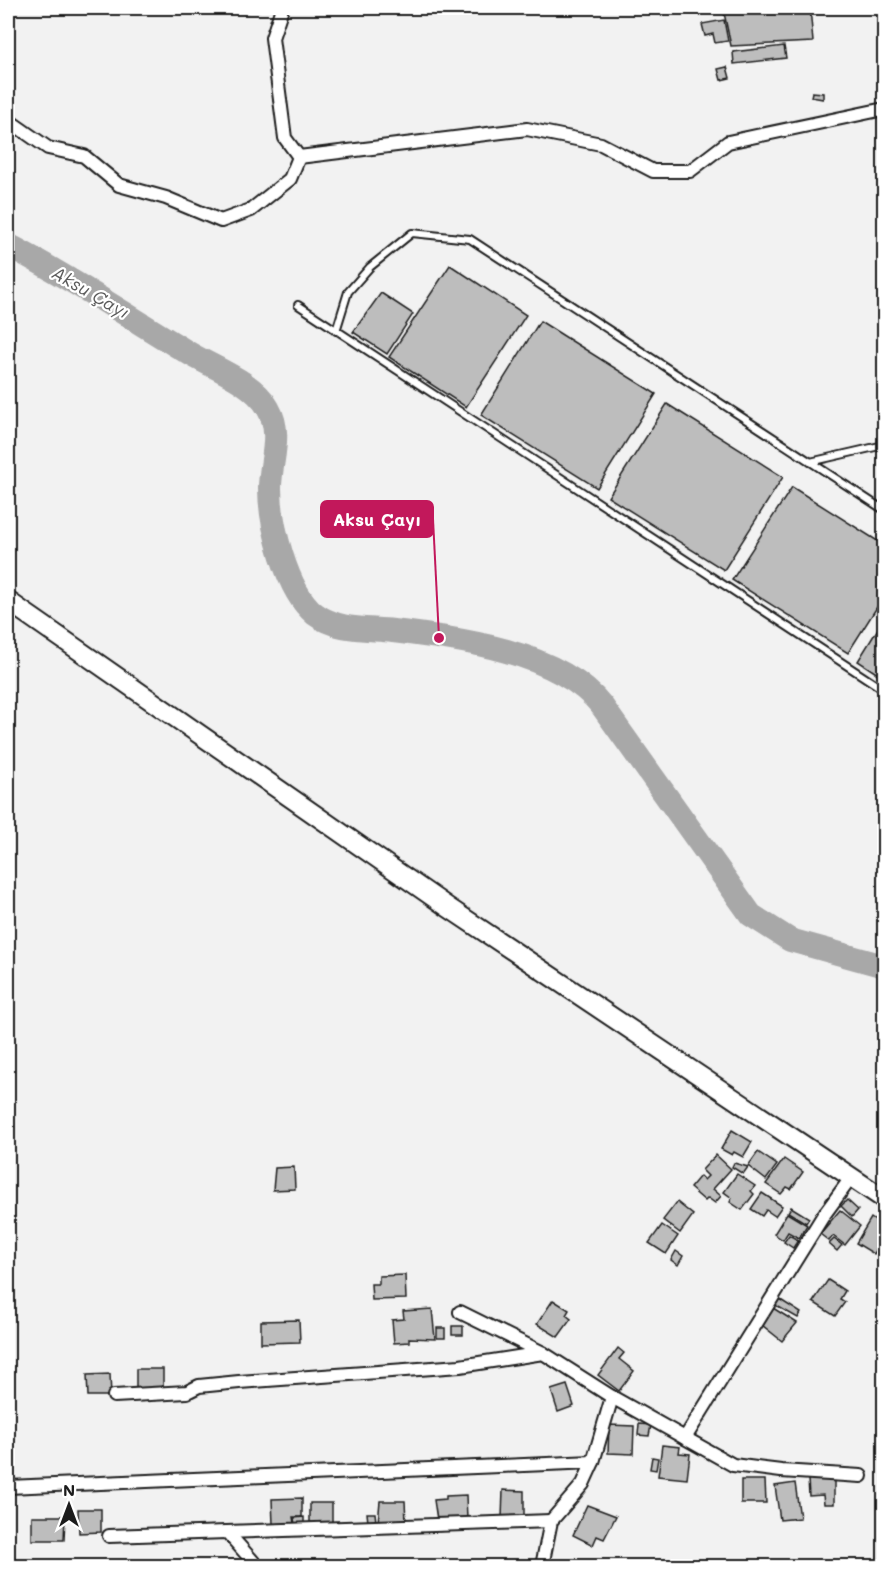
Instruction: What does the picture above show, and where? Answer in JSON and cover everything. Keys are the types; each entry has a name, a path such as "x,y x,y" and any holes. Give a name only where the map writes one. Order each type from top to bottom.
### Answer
{"street":[{"path":"282,8 272,38 285,138 299,158"},
{"path":"299,158 527,129 601,144 653,171 690,171 728,141 885,109"},
{"path":"8,120 48,148 84,156 119,185 166,198 221,221 251,210 290,179 299,158"},
{"path":"8,601 449,908 885,1199"},
{"path":"685,1438 822,1216 851,1178"},
{"path":"460,1312 543,1353 612,1397 733,1465 781,1471 861,1476"},
{"path":"114,1396 187,1392 199,1386 239,1382 460,1366 543,1353"},
{"path":"542,1566 551,1521 583,1484 593,1462 612,1397"},
{"path":"8,1487 593,1462"},
{"path":"109,1536 551,1521"},
{"path":"227,1532 256,1566"}],"lane":[{"path":"336,331 348,292 370,267 412,233 470,239 885,510"},
{"path":"298,305 885,690"},
{"path":"810,462 885,445"}],"building":[{"path":"243,8 261,8 262,10 244,12"},
{"path":"723,8 810,8 813,42 731,46"},
{"path":"724,20 728,41 715,43 713,34 705,36 702,24"},
{"path":"784,46 786,58 734,64 733,52"},
{"path":"727,67 730,78 721,80 718,69"},
{"path":"812,92 823,93 823,99 811,97"},
{"path":"450,265 526,315 466,407 389,357"},
{"path":"381,293 413,314 387,354 353,332"},
{"path":"540,321 656,394 597,488 481,415"},
{"path":"667,404 783,477 724,570 608,497"},
{"path":"792,487 884,545 884,596 848,653 732,580"},
{"path":"884,619 884,678 858,661"},
{"path":"732,1130 752,1142 743,1157 734,1152 732,1155 721,1149"},
{"path":"758,1152 777,1165 766,1180 748,1166"},
{"path":"716,1155 731,1169 713,1189 721,1196 715,1203 708,1198 705,1201 690,1188 700,1176 704,1180 708,1176 702,1170"},
{"path":"784,1159 803,1172 791,1189 787,1187 781,1194 766,1184"},
{"path":"734,1163 748,1167 743,1174 732,1167"},
{"path":"294,1167 295,1189 273,1190 275,1168"},
{"path":"737,1174 755,1186 751,1191 754,1194 742,1210 730,1202 732,1198 724,1192"},
{"path":"762,1193 782,1206 775,1216 766,1210 762,1216 751,1209"},
{"path":"847,1200 858,1210 852,1217 841,1206"},
{"path":"677,1202 693,1215 680,1233 663,1220"},
{"path":"791,1207 809,1218 806,1223 788,1212"},
{"path":"840,1210 860,1226 845,1245 833,1236 829,1241 820,1234"},
{"path":"787,1213 807,1225 799,1238 788,1232 783,1240 774,1234"},
{"path":"871,1218 884,1227 884,1237 874,1254 856,1243"},
{"path":"662,1225 678,1236 666,1254 649,1243"},
{"path":"789,1235 798,1240 793,1248 784,1242"},
{"path":"834,1239 842,1245 837,1251 829,1244"},
{"path":"676,1251 683,1256 678,1265 671,1260"},
{"path":"405,1275 406,1299 372,1300 371,1284 379,1284 379,1276"},
{"path":"828,1280 845,1291 840,1299 845,1302 835,1316 813,1302"},
{"path":"779,1299 801,1313 798,1318 775,1305"},
{"path":"553,1300 569,1310 566,1315 571,1319 558,1337 537,1324"},
{"path":"773,1308 797,1323 782,1341 762,1325"},
{"path":"432,1309 435,1339 409,1338 409,1342 394,1343 392,1320 404,1319 403,1311"},
{"path":"299,1320 300,1342 261,1343 261,1321"},
{"path":"452,1326 463,1326 463,1335 452,1335"},
{"path":"437,1328 445,1328 445,1338 437,1338"},
{"path":"618,1348 624,1353 619,1359 634,1371 619,1391 598,1375"},
{"path":"136,1369 163,1369 163,1391 136,1392"},
{"path":"110,1374 111,1396 88,1396 87,1375"},
{"path":"567,1385 574,1406 558,1412 551,1390"},
{"path":"639,1424 651,1425 649,1436 638,1435"},
{"path":"609,1425 634,1426 633,1454 608,1453"},
{"path":"662,1445 680,1447 679,1453 690,1454 687,1479 658,1476"},
{"path":"8,1455 14,1455 14,1474 8,1475"},
{"path":"652,1457 658,1458 656,1470 650,1469"},
{"path":"808,1479 834,1479 834,1504 824,1504 823,1495 809,1496"},
{"path":"741,1480 765,1480 766,1503 741,1503"},
{"path":"795,1483 800,1518 780,1520 775,1486"},
{"path":"503,1490 524,1491 524,1519 502,1518"},
{"path":"466,1495 467,1519 437,1520 434,1500 446,1499 446,1496"},
{"path":"302,1498 302,1517 293,1517 294,1523 273,1524 272,1499"},
{"path":"380,1501 405,1501 406,1522 378,1523"},
{"path":"310,1503 332,1503 332,1525 310,1525"},
{"path":"587,1505 616,1516 604,1539 597,1536 593,1545 573,1535"},
{"path":"78,1509 101,1509 101,1532 79,1533"},
{"path":"367,1513 375,1513 376,1522 368,1522"},
{"path":"32,1516 65,1516 64,1540 32,1540"},
{"path":"304,1517 304,1524 295,1525 294,1518"}],"waterway":[{"name":"Aksu Çayı","path":"8,245 76,283 187,352 232,376 261,398 268,408 275,428 270,488 277,537 296,590 315,614 333,623 352,628 419,634 477,644 534,660 560,672 583,687 602,706 751,915 790,940 884,966"}],"place":[{"name":"Aksu Çayı","path":"439,638"}]}
